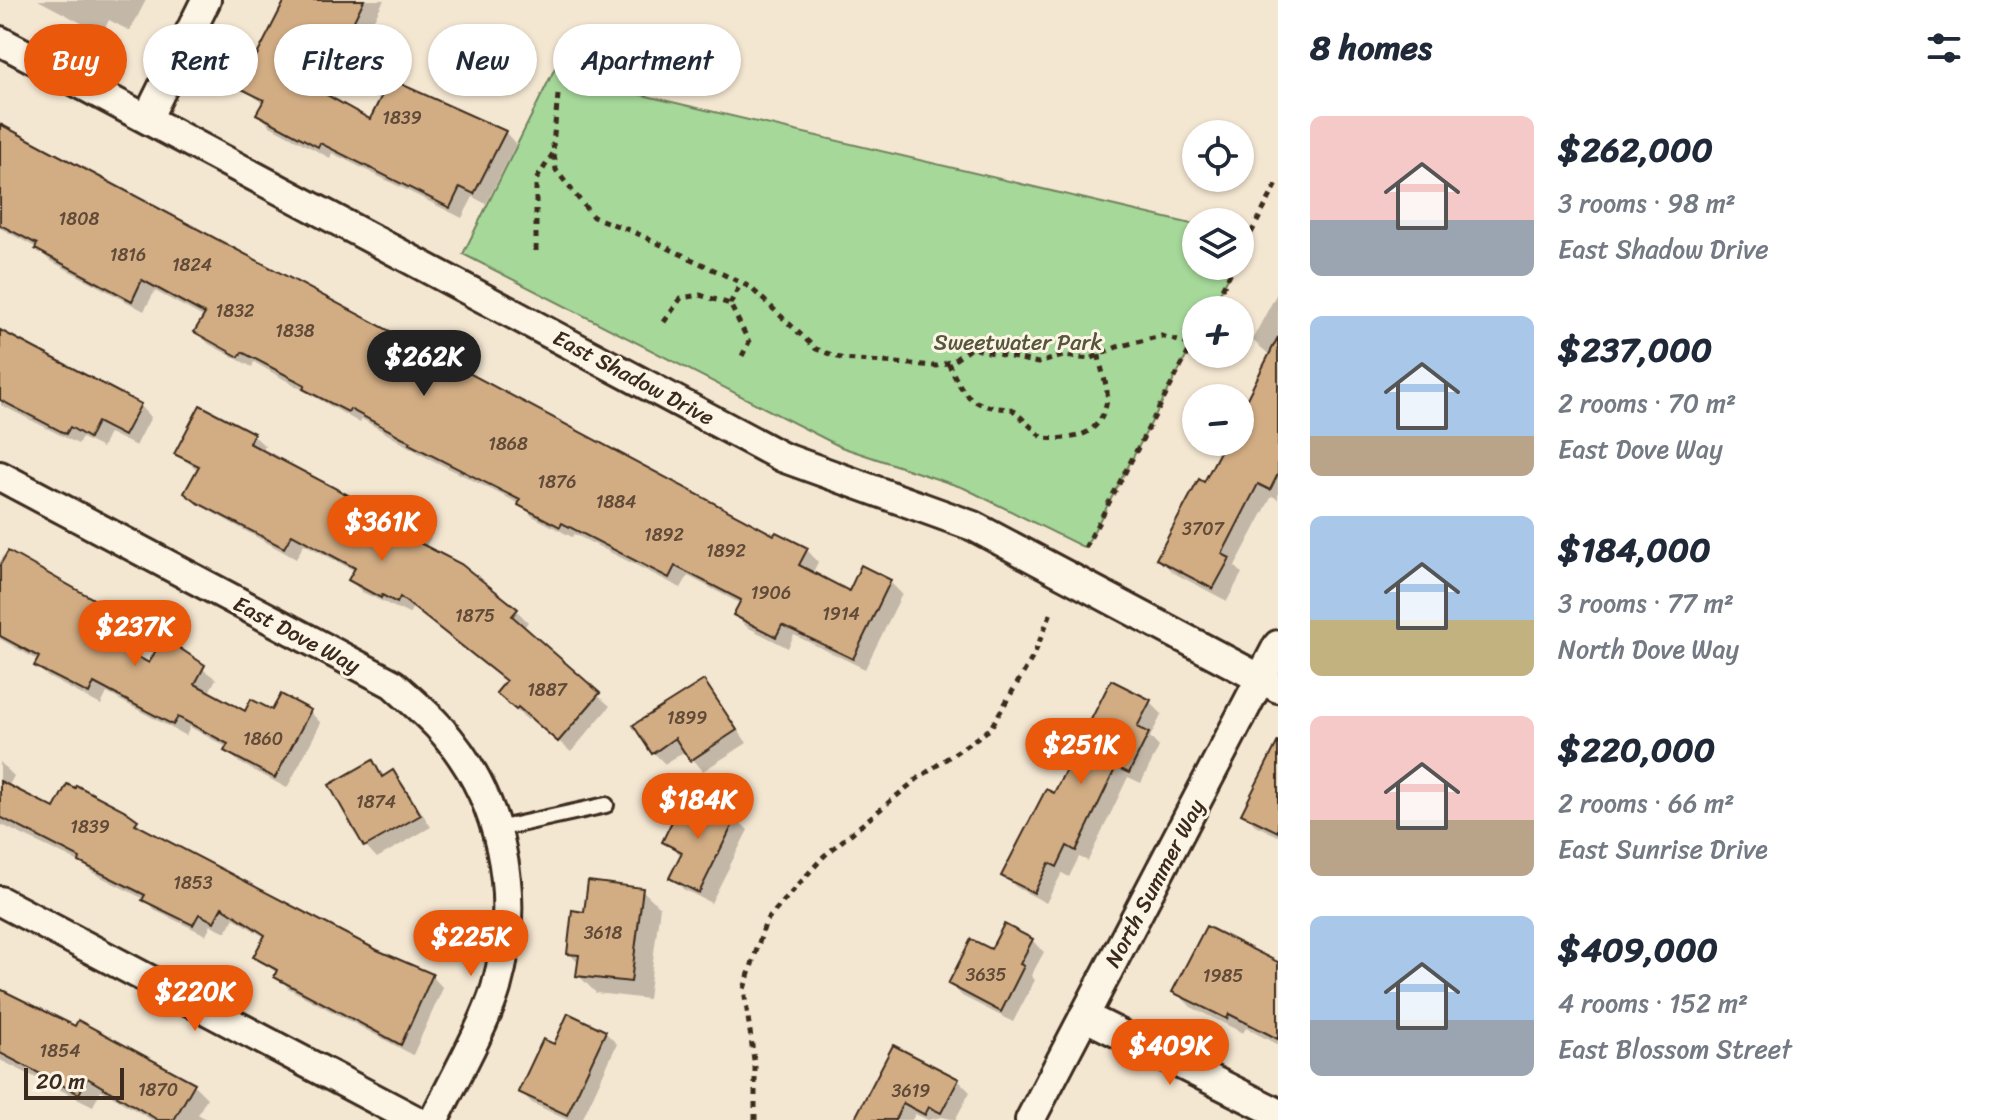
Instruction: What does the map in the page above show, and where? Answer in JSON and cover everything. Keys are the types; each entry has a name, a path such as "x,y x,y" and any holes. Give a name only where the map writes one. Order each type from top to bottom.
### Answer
{"street":[{"path":"148,117 206,0"},
{"name":"East Shadow Drive","path":"0,41 148,117 782,457 973,526 1269,684"},
{"name":"East Dove Way","path":"0,476 393,684 439,727 460,756 497,829 507,869 503,943 496,989 434,1120"},
{"name":"North Summer Way","path":"1030,1120 1084,1016 1269,684 1278,645"},
{"path":"0,901 415,1120"},
{"path":"1084,1016 1278,1113"}],"lane":[{"path":"497,829 606,805"}],"path":[{"path":"558,96 556,170 593,217 632,231 741,283 816,349 843,359 937,366 948,363 971,348 1038,363 1063,356 1090,359 1161,336 1182,342"},
{"path":"536,251 536,180 555,151"},
{"path":"1254,227 1278,182"},
{"path":"730,304 741,283"},
{"path":"664,322 681,298 700,295 730,304 749,342 740,360"},
{"path":"948,363 964,396 989,408 1012,409 1043,438 1074,440 1093,429 1107,399 1099,355"},
{"path":"1085,548 1182,364"},
{"path":"755,1120 755,1067 744,989 766,921 824,856 917,779 990,729 1034,655 1052,610"}],"green space":[{"name":"Sweetwater Park","path":"553,72 553,96 647,96 1182,222 1182,280 1227,280 1218,296 1182,296 1182,364 1085,548 964,488 841,447 463,254"}],"building":[{"path":"285,0 364,0 352,24 274,24 274,96 329,96 370,119 382,96 412,96 412,89 506,131 474,194 460,187 450,208 320,143 318,147 256,114 264,100 256,96 258,53"},
{"path":"0,124 774,535 776,532 808,548 799,565 849,591 861,565 891,580 853,659 782,625 776,637 733,615 741,600 675,566 669,578 562,523 560,527 518,505 520,500 409,444 411,442 350,409 348,412 303,389 305,385 242,352 239,357 194,332 205,314 142,280 132,301 35,249 37,244 0,225"},
{"path":"0,330 141,404 124,436 97,422 89,438 70,427 66,434 0,400"},
{"path":"1278,337 1278,474 1270,490 1258,484 1222,554 1230,558 1213,589 1156,559 1199,479 1204,482 1218,456 1254,456 1254,384"},
{"path":"200,405 254,433 249,443 384,514 390,502 423,520 412,539 461,564 518,609 512,616 600,693 558,742 518,707 516,710 496,693 506,681 400,597 397,603 382,595 381,598 348,580 355,568 292,534 284,548 196,502 184,493 199,466 174,454"},
{"path":"8,551 104,605 90,631 149,663 163,637 205,665 195,684 245,711 251,699 272,710 281,694 311,710 275,778 224,751 228,744 178,717 173,725 94,683 89,694 34,666 39,657 0,636 0,565"},
{"path":"704,680 737,730 690,761 675,738 652,754 633,725"},
{"path":"1111,680 1151,700 1137,727 1149,733 1129,773 1116,767 1076,851 1067,846 1057,867 1049,863 1034,893 1001,876 1046,789 1054,793"},
{"path":"1278,741 1278,832 1241,814"},
{"path":"373,760 382,777 393,770 421,815 364,847 329,785"},
{"path":"0,781 54,808 67,784 75,788 76,785 124,810 138,820 135,824 377,950 433,974 401,1045 274,977 277,970 253,957 265,935 222,907 214,922 199,914 193,925 142,900 145,895 79,862 80,858 0,817"},
{"path":"693,795 737,816 699,893 669,878 682,852 662,842 677,811 684,814"},
{"path":"588,881 643,888 631,982 576,976 579,955 567,954 572,910 584,912"},
{"path":"1004,924 1033,939 1020,964 1024,966 1001,1012 948,984 971,939 991,949"},
{"path":"1206,926 1278,962 1278,1039 1229,1014 1227,1019 1172,992"},
{"path":"0,989 75,1026 78,1020 195,1083 174,1120 158,1120 87,1078 79,1094 0,1053"},
{"path":"568,1013 606,1031 567,1115 518,1092 543,1039 554,1044"},
{"path":"893,1045 959,1079 941,1113 929,1107 925,1115 903,1103 895,1120 854,1120"}]}
